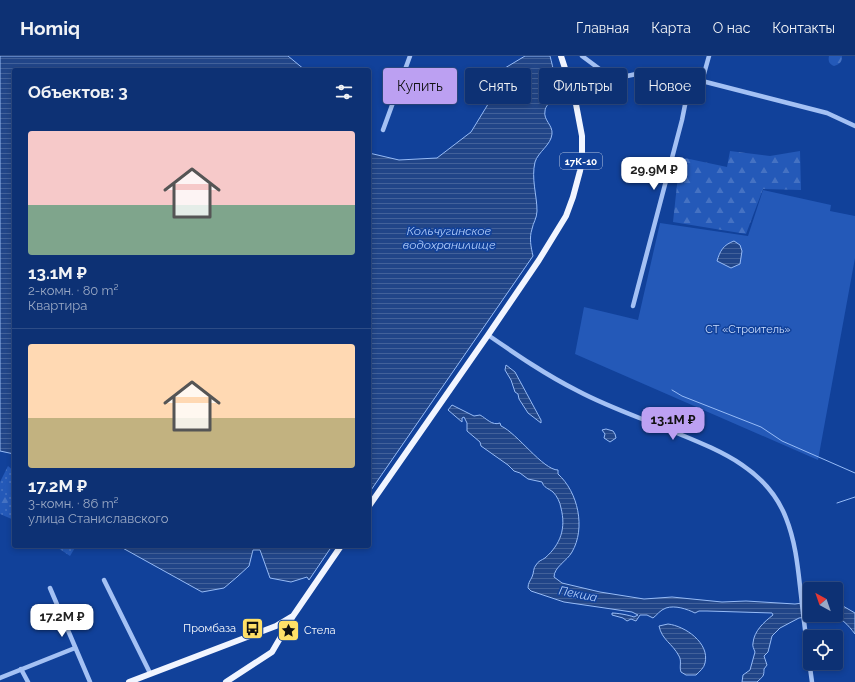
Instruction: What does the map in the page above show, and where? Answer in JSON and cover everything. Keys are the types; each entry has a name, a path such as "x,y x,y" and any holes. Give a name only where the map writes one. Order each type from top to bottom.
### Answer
{"main road":[{"name":"17К-10","path":"488,335 539,260 566,216 577,184 582,158 582,136 572,86 561,56"},
{"path":"371,503 488,335"},
{"path":"226,682 272,652 293,616 340,548"},
{"path":"129,682 145,679 150,673 276,626 293,616"}],"street":[{"path":"383,130 410,56"},
{"path":"582,56 613,80 635,74"},
{"path":"705,70 709,56"},
{"path":"705,82 827,113 855,126"},
{"path":"633,306 685,104"},
{"path":"488,335 577,391 600,402 719,450 750,471 769,489 779,503 791,531 798,564 812,682"},
{"path":"104,580 150,673"},
{"path":"50,588 90,682"},
{"path":"0,678 75,648"},
{"path":"22,669 28,682"}],"green space":[{"path":"829,56 842,56 842,60 839,64 834,66 829,62"},
{"path":"730,151 770,156 800,151 801,190 763,189 746,234 673,222 680,157 727,167"},
{"name":"СТ «Строитель»","path":"763,190 831,205 830,211 855,216 855,258 818,460 575,354 584,307 638,320 660,223 748,236"},
{"path":"8,466 12,469 12,519 0,514 0,482"},
{"path":"7,482 12,485 12,495 3,488"},
{"path":"6,495 8,497 8,502 5,507 1,507 0,496"},
{"path":"58,548 75,548 70,556"}],"water":[{"path":"0,56 288,56 303,68 12,68 12,454 0,451"},
{"name":"Кольчугинское водохранилище","path":"525,56 550,56 553,68 539,68 539,104 549,104 545,109 545,117 551,128 552,134 549,142 537,158 534,168 537,211 531,236 533,256 371,490 371,153 399,160 437,158 471,132 488,104 531,104 531,68 505,68"},
{"path":"734,241 740,245 742,251 740,264 731,268 717,261 722,249 727,244"},
{"path":"506,365 515,372 541,420 541,423 528,413 519,399 518,394 515,392 511,380 505,370"},
{"name":"Пекша","path":"452,405 474,416 480,415 492,423 500,423 501,426 515,436 545,464 558,470 558,474 571,490 578,511 579,522 579,532 572,552 558,567 555,573 554,577 562,583 600,592 644,599 672,597 722,602 746,601 795,604 803,603 803,618 799,618 780,628 772,636 768,652 764,656 767,665 764,669 763,676 757,682 742,682 743,675 750,670 755,652 753,644 755,635 763,624 773,615 772,613 699,611 695,613 677,607 670,607 660,611 653,618 647,615 640,615 636,621 631,619 627,621 623,618 612,615 612,613 634,617 638,615 632,612 564,602 531,591 528,586 535,566 550,553 561,535 563,522 559,501 542,482 528,479 520,473 514,471 481,446 480,442 467,431 467,423 464,417 462,418 462,422 448,410"},
{"path":"606,429 613,431 615,434 616,438 610,442 604,438 605,434 602,430"},
{"path":"123,548 331,548 309,580 307,577 291,582 270,578 260,550 253,550 249,566 224,588 202,592"},
{"path":"843,606 855,613 855,634 843,621"},
{"path":"668,624 675,625 688,632 700,642 704,649 706,656 705,663 696,675 686,675 681,672 679,656 660,631 659,626"}],"waterway":[{"path":"672,390 682,396 761,427 782,441 855,473"},
{"path":"837,503 855,497"}],"place":[{"name":"Промбаза","path":"252,628"},
{"name":"Стела","path":"289,630"}]}
